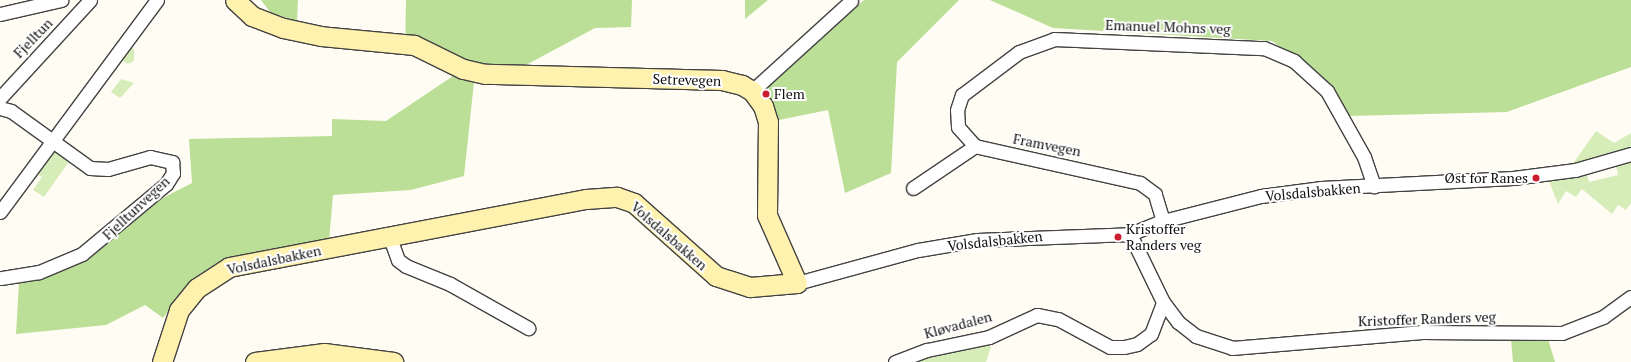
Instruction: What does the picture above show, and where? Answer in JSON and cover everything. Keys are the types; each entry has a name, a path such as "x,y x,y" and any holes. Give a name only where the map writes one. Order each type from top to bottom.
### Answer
{"street":[{"path":"0,14 61,0"},
{"name":"Fjelltun","path":"0,98 90,0"},
{"path":"0,212 50,140 158,0"},
{"name":"Setrevegen","path":"235,0 252,16 293,31 399,42 421,48 449,63 485,74 722,80 752,91"},
{"path":"797,283 767,215 768,122 763,106 752,91 851,1"},
{"name":"Emanuel Mohns veg","path":"975,146 958,127 957,110 962,95 1032,45 1064,39 1248,45 1282,54 1302,67 1327,91 1364,157 1374,186"},
{"path":"0,108 50,140"},
{"name":"Fjelltunvegen","path":"0,278 39,272 82,254 166,184 173,173 172,162 150,157 108,169 94,169 50,140"},
{"path":"913,188 975,146"},
{"name":"Framvegen","path":"975,146 1140,183 1155,194 1163,221"},
{"name":"Volsdalsbakken","path":"162,362 179,310 198,288 219,272 253,262 390,238 586,199 617,197 642,209 716,276 750,287 797,283 911,252 977,240 1130,234 1163,221 1261,196 1374,186 1551,174 1631,154"},
{"name":"Kristoffer Randers veg","path":"1130,234 1163,302 1178,322 1196,336 1219,346 1262,348 1422,332 1562,333 1603,317 1631,297"},
{"path":"390,238 398,260 406,266 450,284 528,328"},
{"name":"Kløvadalen","path":"895,362 927,350 989,337 1037,315 1058,319 1110,346 1124,347 1137,344 1151,334 1163,302"},
{"path":"255,362 324,353 393,362"}],"green space":[{"path":"261,0 298,0 297,21 271,13"},
{"path":"406,0 632,0 631,27 595,28 524,66 476,63 464,176 411,190 333,195 329,241 225,258 192,279 163,318 145,305 106,325 16,334 19,282 69,267 95,251 155,202 192,183 189,139 332,136 332,119 386,121 453,76 405,51"},
{"path":"745,0 768,0 745,19"},
{"path":"864,0 959,0 897,62 891,173 845,193 828,110 774,121 768,85"},
{"path":"990,0 1631,0 1631,67 1507,112 1349,116 1324,79 1272,41 1053,28"},
{"path":"127,46 134,49 134,61 128,64 120,59"},
{"path":"121,79 134,83 120,98 111,92"},
{"path":"1596,131 1614,143 1631,133 1631,149 1572,165"},
{"path":"52,147 70,160 44,197 33,190 42,177 34,172"},
{"path":"1631,161 1631,203 1626,210 1618,205 1612,214 1582,189 1576,197 1566,191 1558,204 1549,181 1587,175 1589,182 1618,175 1616,166"},
{"path":"1511,339 1548,339 1555,362 1513,362"},
{"path":"983,342 991,347 986,362 906,362"}],"place":[{"name":"Flem","path":"766,94"},
{"name":"Øst for Ranes","path":"1536,178"},
{"name":"Kristoffer Randers veg","path":"1118,237"}]}
